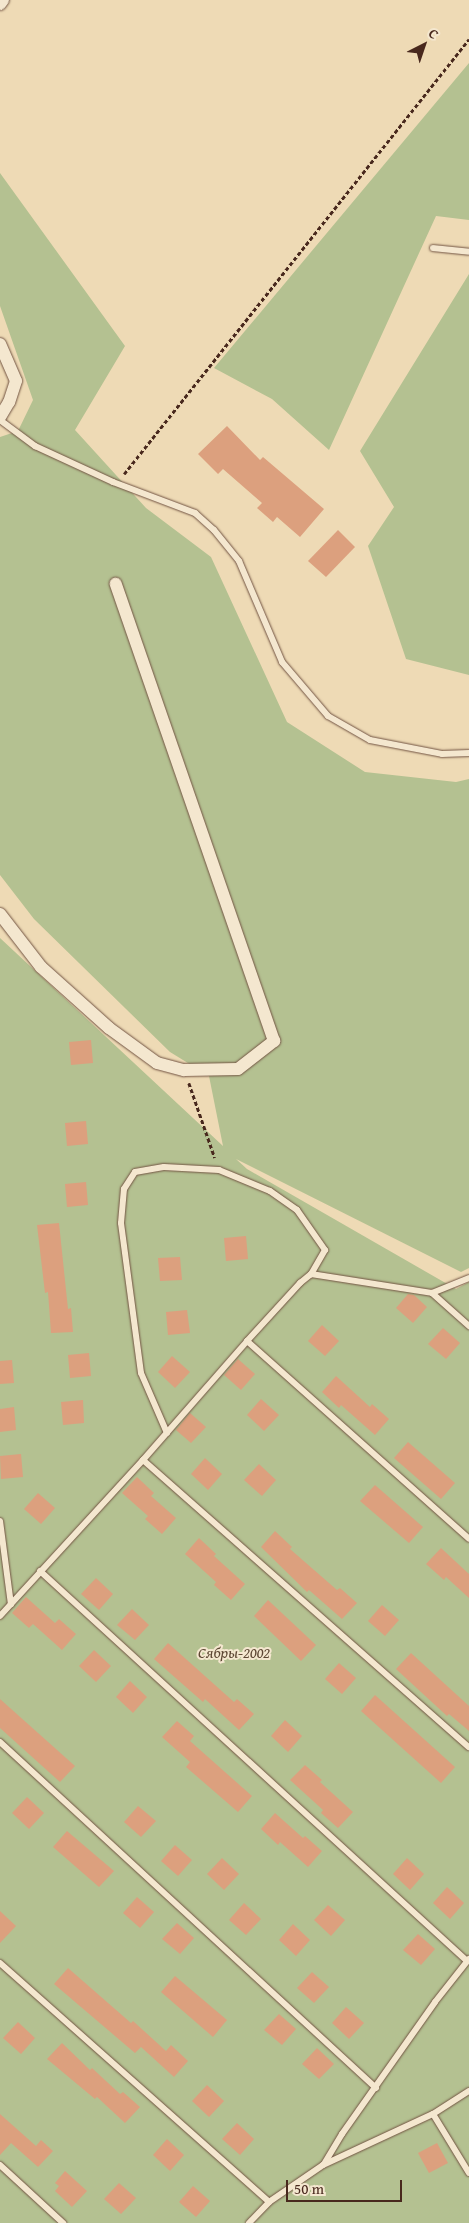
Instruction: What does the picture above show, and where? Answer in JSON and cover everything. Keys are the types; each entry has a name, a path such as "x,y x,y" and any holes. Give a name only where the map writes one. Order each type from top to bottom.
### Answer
{"street":[{"path":"0,4 3,0"},
{"path":"0,344 16,381 9,402 0,419"},
{"path":"0,914 41,967 109,1028 158,1063 184,1070 238,1069 274,1041 116,584"}],"lane":[{"path":"433,248 469,252"},
{"path":"0,419 35,446 117,483 195,513 214,530 239,561 282,662 328,716 370,740 442,754 469,753"},
{"path":"0,1616 143,1460 167,1433 247,1341 300,1283 311,1274 325,1250 298,1210 270,1191 219,1170 164,1167 135,1172 124,1189 121,1223 141,1374 167,1433"},
{"path":"311,1274 432,1293 469,1278"},
{"path":"432,1293 469,1326"},
{"path":"247,1341 469,1539"},
{"path":"143,1460 469,1747"},
{"path":"0,1521 11,1604"},
{"path":"40,1571 468,1960 323,2165"},
{"path":"0,1742 376,2088"},
{"path":"0,1963 269,2202"},
{"path":"249,2223 269,2202 323,2165 433,2114 469,2091"},
{"path":"433,2114 469,2173"},
{"path":"0,2165 63,2223"}],"path":[{"path":"117,483 469,39"},
{"path":"184,1070 219,1170"}],"green space":[{"path":"469,63 469,220 436,216 329,450 272,399 214,368"},
{"name":"Сябры-2002","path":"0,173 125,346 75,430 146,508 211,557 287,722 365,772 456,782 469,779 469,1268 461,1272 236,1159 247,1169 456,1289 469,1282 469,2223 0,2223 0,938 223,1146 209,1076 170,1052 34,919 0,875 0,437 18,431 33,400 0,306"},
{"path":"469,274 469,675 406,659 368,546 394,507 360,451"}],"building":[{"path":"227,426 260,460 263,457 324,509 300,537 277,517 273,522 257,508 262,503 223,469 218,474 198,454"},
{"path":"338,530 355,547 326,577 308,561"},
{"path":"91,1040 93,1063 71,1065 69,1042"},
{"path":"86,1121 88,1144 67,1146 65,1123"},
{"path":"86,1182 88,1205 67,1207 65,1184"},
{"path":"59,1223 68,1309 71,1308 73,1332 51,1333 48,1292 45,1293 37,1225"},
{"path":"246,1236 248,1259 226,1261 224,1238"},
{"path":"180,1257 182,1280 160,1281 158,1258"},
{"path":"408,1294 414,1295 427,1307 413,1323 396,1308"},
{"path":"187,1310 190,1333 168,1335 166,1312"},
{"path":"322,1325 339,1341 325,1356 308,1341"},
{"path":"443,1328 460,1343 446,1359 428,1344"},
{"path":"89,1353 91,1376 70,1378 68,1355"},
{"path":"172,1356 190,1372 175,1388 158,1372"},
{"path":"238,1359 255,1374 241,1390 224,1375"},
{"path":"12,1360 14,1383 0,1384 0,1361"},
{"path":"336,1376 370,1407 372,1404 389,1419 375,1435 341,1405 339,1408 322,1392"},
{"path":"261,1399 279,1415 264,1431 247,1415"},
{"path":"83,1400 84,1423 63,1425 61,1402"},
{"path":"14,1407 16,1430 0,1432 0,1409"},
{"path":"190,1413 206,1427 191,1443 176,1430"},
{"path":"408,1442 455,1483 441,1499 394,1458"},
{"path":"21,1454 23,1477 1,1479 0,1456"},
{"path":"205,1458 222,1474 208,1490 191,1474"},
{"path":"259,1464 276,1480 262,1496 244,1480"},
{"path":"137,1477 154,1493 151,1496 176,1518 162,1534 145,1519 148,1516 122,1493"},
{"path":"375,1485 423,1527 409,1543 360,1501"},
{"path":"38,1493 55,1508 41,1524 24,1509"},
{"path":"275,1531 292,1547 290,1549 337,1590 340,1588 357,1603 342,1619 309,1590 307,1592 261,1547"},
{"path":"199,1538 216,1554 214,1556 245,1584 231,1600 214,1585 216,1582 185,1554"},
{"path":"441,1548 469,1574 469,1598 446,1577 444,1580 426,1564"},
{"path":"96,1578 113,1594 99,1610 81,1594"},
{"path":"26,1597 55,1623 59,1619 76,1634 62,1650 33,1624 29,1628 12,1613"},
{"path":"268,1600 316,1645 301,1661 254,1616"},
{"path":"382,1605 399,1620 385,1636 368,1621"},
{"path":"132,1609 149,1625 135,1640 117,1625"},
{"path":"168,1643 234,1702 237,1699 254,1714 239,1730 205,1699 203,1702 154,1659"},
{"path":"94,1650 111,1666 96,1682 79,1666"},
{"path":"411,1653 469,1706 469,1731 449,1714 447,1716 396,1669"},
{"path":"339,1663 356,1678 342,1694 325,1679"},
{"path":"130,1681 147,1697 133,1713 116,1697"},
{"path":"375,1695 455,1767 441,1783 361,1711"},
{"path":"0,1699 75,1766 60,1782 0,1728"},
{"path":"285,1720 302,1736 288,1752 271,1736"},
{"path":"177,1721 194,1736 190,1741 252,1796 238,1812 186,1767 190,1762 162,1737"},
{"path":"305,1765 322,1780 320,1782 353,1812 338,1828 321,1813 323,1810 290,1780"},
{"path":"27,1797 44,1813 29,1829 12,1813"},
{"path":"138,1806 156,1821 141,1837 124,1822"},
{"path":"275,1813 303,1838 305,1836 322,1851 308,1867 280,1842 278,1845 261,1829"},
{"path":"67,1831 114,1871 99,1887 53,1847"},
{"path":"175,1845 192,1860 178,1876 161,1861"},
{"path":"222,1858 239,1874 224,1890 207,1874"},
{"path":"407,1858 424,1874 410,1890 393,1874"},
{"path":"447,1887 464,1903 450,1919 433,1903"},
{"path":"137,1897 154,1912 140,1928 123,1913"},
{"path":"244,1903 261,1919 246,1935 229,1920"},
{"path":"328,1905 345,1920 331,1936 314,1920"},
{"path":"0,1911 16,1926 0,1943"},
{"path":"177,1923 194,1938 180,1954 162,1939"},
{"path":"293,1924 310,1940 296,1956 279,1940"},
{"path":"418,1934 435,1949 421,1965 403,1950"},
{"path":"68,1968 131,2023 133,2021 166,2051 171,2045 188,2061 174,2077 141,2047 135,2053 54,1984"},
{"path":"312,1972 329,1987 314,2003 297,1988"},
{"path":"175,1976 227,2020 213,2037 161,1992"},
{"path":"346,2007 364,2023 349,2039 332,2023"},
{"path":"279,2014 296,2029 282,2045 264,2030"},
{"path":"18,2022 35,2038 21,2054 3,2038"},
{"path":"62,2043 90,2070 92,2068 120,2094 123,2092 140,2107 125,2123 97,2097 95,2099 47,2059"},
{"path":"317,2048 334,2064 319,2079 302,2064"},
{"path":"207,2085 224,2101 209,2117 192,2101"},
{"path":"0,2114 36,2146 41,2140 53,2151 38,2167 11,2143 0,2155"},
{"path":"237,2123 254,2139 240,2155 222,2139"},
{"path":"167,2139 184,2155 170,2171 153,2155"},
{"path":"437,2143 448,2163 429,2173 418,2153"},
{"path":"65,2171 87,2191 72,2207 55,2191 59,2186 55,2183"},
{"path":"119,2183 136,2198 121,2214 104,2199"},
{"path":"193,2186 210,2201 196,2217 179,2202"}]}
